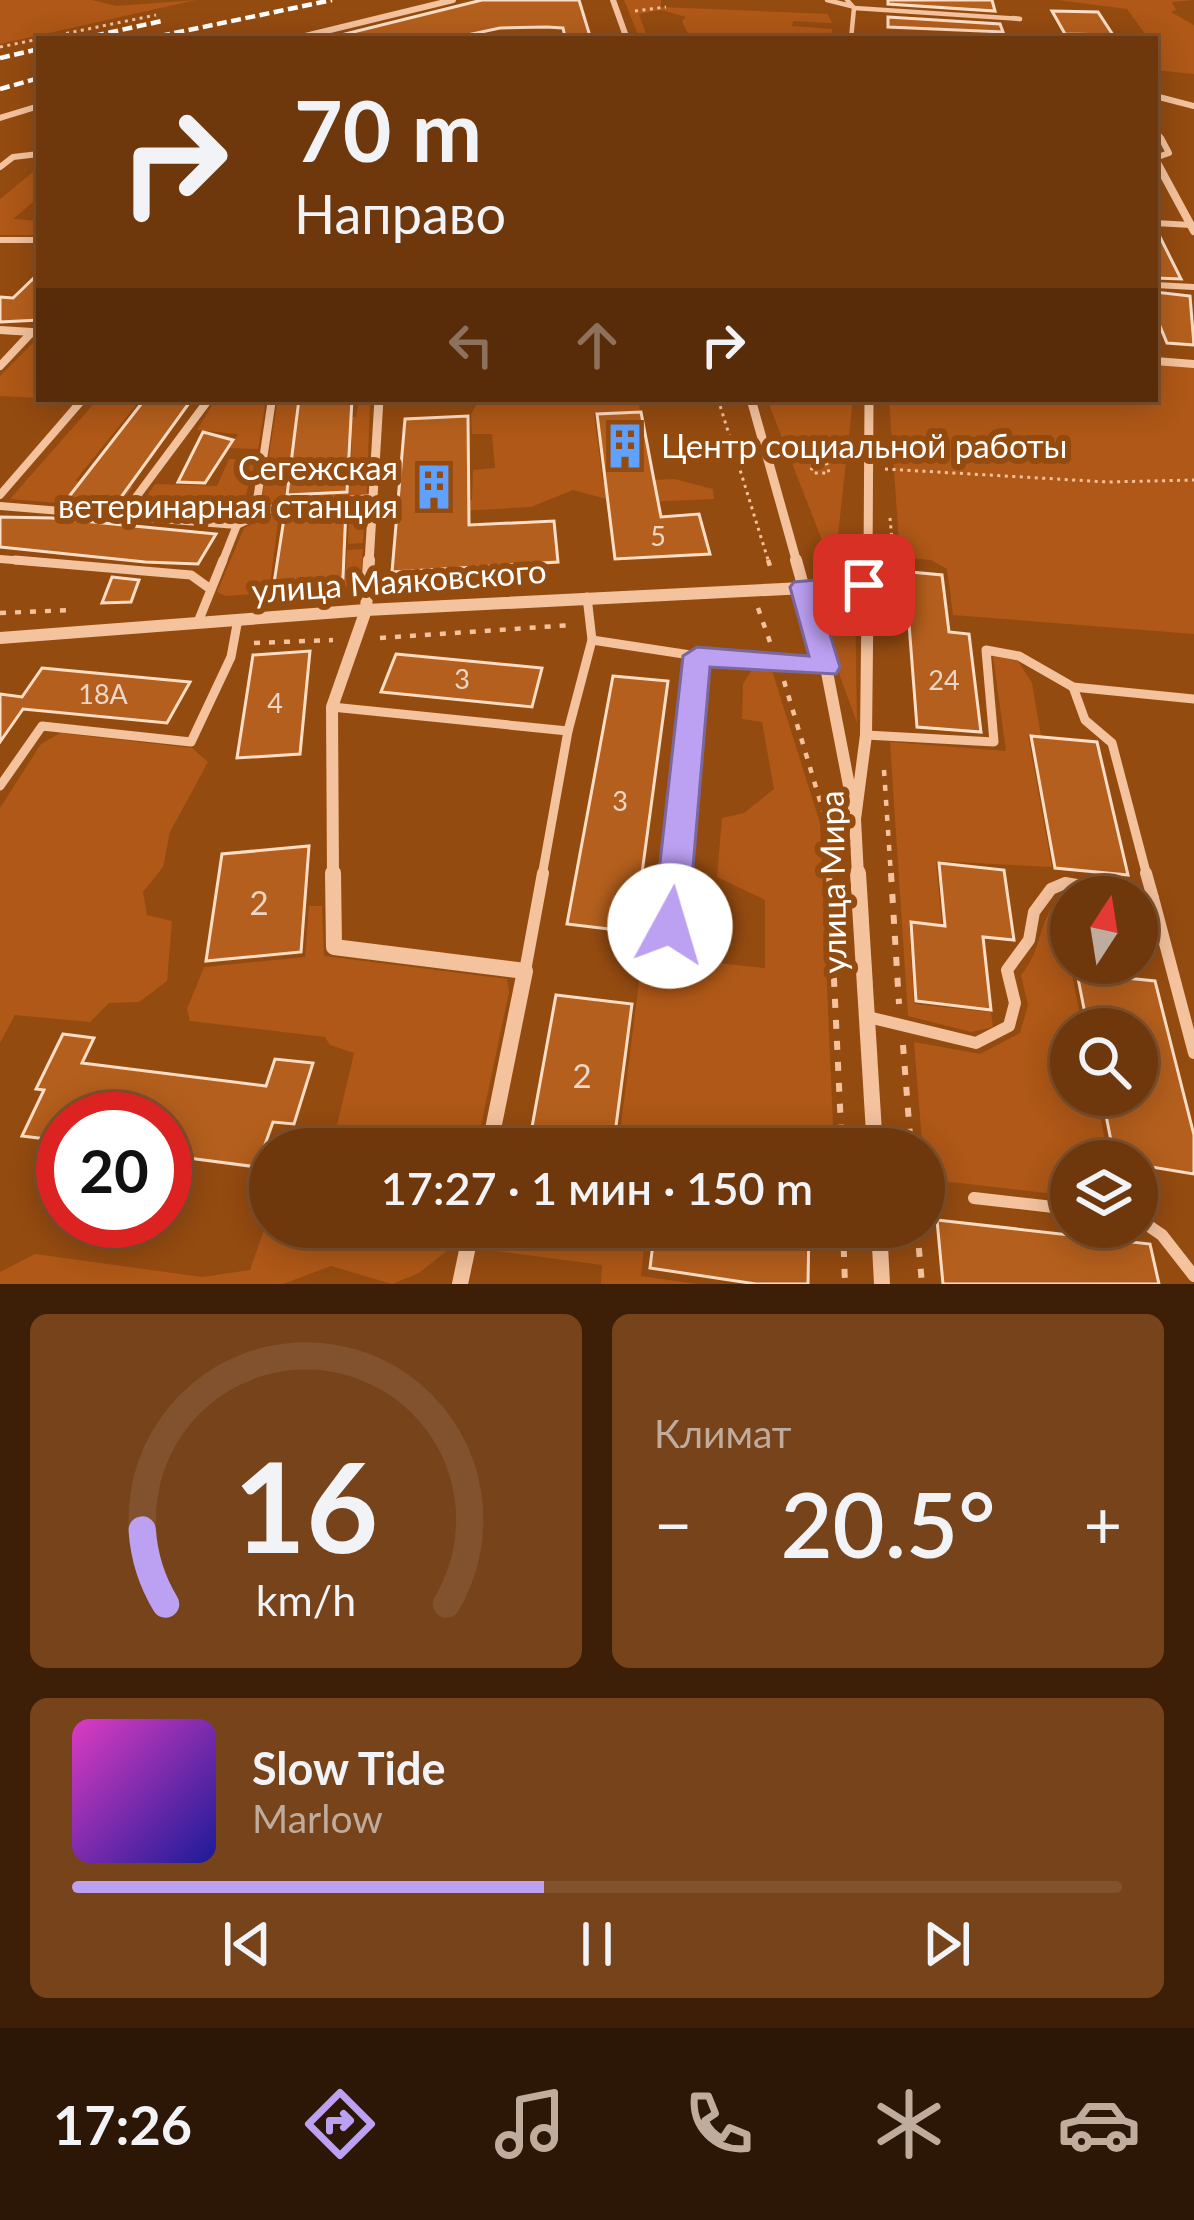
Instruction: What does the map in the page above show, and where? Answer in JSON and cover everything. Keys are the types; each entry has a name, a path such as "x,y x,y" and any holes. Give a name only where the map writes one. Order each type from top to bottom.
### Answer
{"street":[{"path":"305,36 453,0"},
{"path":"613,0 626,36"},
{"path":"1158,97 1194,106"},
{"path":"0,118 36,107"},
{"path":"1158,170 1192,228"},
{"path":"380,402 366,610 352,639 332,707 334,946 525,971 493,1128"},
{"path":"752,402 826,667 855,819"},
{"name":"улица Мира","path":"868,402 864,585 874,735 855,819 874,1128"},
{"name":"улица Маяковского","path":"0,638 366,610 864,585"},
{"path":"460,1284 468,1248"},
{"path":"880,1248 882,1284"}],"lane":[{"path":"827,0 925,14 1029,21"},
{"path":"850,4 864,0"},
{"path":"925,14 926,0"},
{"path":"850,4 851,36"},
{"path":"1158,133 1169,153 1158,158"},
{"path":"0,154 36,154"},
{"path":"0,167 13,157"},
{"path":"1158,223 1192,228"},
{"path":"0,240 36,240"},
{"path":"1158,285 1194,287"},
{"path":"0,330 35,333"},
{"path":"0,366 35,333"},
{"path":"1158,361 1194,364"},
{"path":"0,495 80,402"},
{"path":"122,516 207,402"},
{"path":"198,622 237,525 256,507 272,402"},
{"path":"0,506 237,525 283,503 374,498"},
{"path":"0,559 190,574 209,589"},
{"path":"525,971 568,731 592,640 587,597"},
{"path":"0,786 42,726 191,742 235,644 238,619"},
{"path":"592,640 697,656 826,667"},
{"path":"874,735 994,742 986,650 1019,656 1073,687 1194,699"},
{"path":"670,926 697,656"},
{"path":"1073,687 1085,720 1112,742 1147,876"},
{"path":"332,707 568,731"},
{"path":"867,1016 976,1043 1009,1026 1016,1003 1007,970 1029,940 1034,912 1050,890"},
{"path":"1158,917 1194,1053"},
{"path":"974,1198 1050,1207"},
{"path":"1158,1233 1194,1276"}],"path":[{"path":"617,12 666,7"},
{"path":"54,36 156,15"},
{"path":"0,47 36,40"},
{"path":"719,402 776,584"},
{"path":"885,469 1108,482 1194,480"},
{"path":"890,516 894,564 890,628"},
{"path":"758,608 827,824 841,1128"},
{"path":"0,613 92,609"},
{"path":"235,644 590,623"},
{"path":"874,735 909,1128"},
{"path":"843,1248 844,1284"},
{"path":"919,1248 922,1284"}],"shaded area":[{"path":"0,0 92,0 116,6 196,0 0,44"},
{"path":"624,0 661,0 661,7 828,14 832,23 793,21 792,26 832,29 831,36 668,36 688,34 682,21 686,17 661,10 639,14 646,34 638,35"},
{"path":"1057,0 1194,0 1172,2 1176,10 1171,12 1194,25 1194,74 1158,70 1162,67 1158,64 1158,36 1147,36 1127,9"},
{"path":"36,169 36,200 13,219 36,221 36,235 0,235 0,199"},
{"path":"36,340 36,398 0,396 0,376"},
{"path":"1158,364 1194,367 1194,634 953,615 947,569 931,560 900,557 889,402 1158,402"},
{"path":"95,402 139,402 75,481 133,486 118,508 10,499"},
{"path":"214,402 266,402 258,449 230,448 238,434 197,430"},
{"path":"278,402 297,402 295,420 356,417 358,402 370,402 368,458 351,459 352,438 292,442 285,494 349,491 351,468 367,466 367,494 260,510"},
{"path":"478,402 638,402 640,411 594,413 603,482 674,479 713,489 714,499 621,503 573,490 531,507 385,515 385,503 472,500 473,470 495,468 492,434 472,434 471,414"},
{"path":"768,402 853,402 834,571"},
{"path":"229,459 256,459 242,508 203,517 137,511 155,484 217,486"},
{"path":"366,501 363,543 348,544 349,517 278,522 270,584 345,579 347,550 363,549 360,586 226,596 217,592 244,528 289,506"},
{"path":"809,591 855,592 857,723"},
{"path":"993,656 1018,661 1032,683 1041,736 1028,735 1052,867 936,861 942,924 909,921 914,1004 991,1012 993,1027 971,1032 908,1016 890,742 1006,751"},
{"path":"756,663 770,664 820,823 833,1128 621,1128 639,982 671,958 765,968 765,900 717,877 722,818 744,813 774,789 762,722 742,719 743,684"},
{"path":"60,733 192,748 208,762 170,832 163,867 143,892 147,915 172,921 167,981 139,1002 109,1003 90,1022 15,1015 0,1043 0,808 41,744"},
{"path":"309,906 322,906 324,956 507,979 509,992 480,1128 336,1128 354,1053 330,1045 325,1037 190,1021 187,1009 204,967 305,957"},
{"path":"1050,910 1050,984 1074,984 1079,1008 1050,1008 1050,1116 1100,1116 1105,1140 1050,1140 1050,1194 945,1181 945,1128 921,1128 914,1042 980,1054 1020,1033 1028,1005 1021,975"},
{"path":"258,1248 449,1248 419,1273 392,1284 331,1266 283,1284 0,1284 0,1272 35,1254 202,1277 250,1270"},
{"path":"644,1248 641,1276 697,1284 601,1284 602,1265 481,1249"}],"building":[{"path":"482,0 579,0 590,36 565,36 563,28 546,27 500,28 463,36 337,36"},
{"path":"888,0 992,0 995,11 888,4"},
{"path":"1052,11 1098,12 1113,35 1065,34"},
{"path":"888,17 1000,24 1003,32 888,27"},
{"path":"1158,233 1181,279 1158,278"},
{"path":"36,276 36,320 0,322 0,297 13,298"},
{"path":"1158,292 1190,296 1194,345 1167,343 1158,321"},
{"path":"143,402 190,402 114,507 64,503"},
{"path":"299,402 352,402 347,492 287,495"},
{"path":"641,412 661,517 699,514 710,554 615,559 597,414"},
{"path":"468,416 469,525 554,521 558,562 392,572 405,419"},
{"path":"203,432 233,440 205,483 178,482"},
{"path":"346,508 343,578 274,583 285,512"},
{"path":"0,517 216,534 198,564 145,562 0,547"},
{"path":"900,571 942,575 949,632 969,634 981,732 917,727 908,611 904,611"},
{"path":"112,577 139,580 131,602 102,603"},
{"path":"310,651 300,754 237,758 253,655"},
{"path":"396,654 542,668 532,707 381,692"},
{"path":"42,668 190,682 167,723 23,709 0,742 0,694 22,697"},
{"path":"613,676 668,681 634,932 567,924"},
{"path":"1031,736 1097,742 1128,875 1055,868"},
{"path":"309,846 301,952 206,961 222,854"},
{"path":"939,863 1004,870 1014,940 983,937 991,1010 916,1001 911,922 945,926"},
{"path":"1079,984 1156,984 1194,1135 1194,1174 1158,1168 1158,1140 1111,1140 1106,1116 1158,1116 1158,1008 1084,1008"},
{"path":"556,995 632,1004 616,1128 532,1128"},
{"path":"63,1034 94,1038 82,1063 266,1086 275,1059 313,1063 294,1124 273,1122 271,1128 249,1128 249,1166 192,1159 192,1092 36,1089"},
{"path":"36,1107 36,1138 22,1136"},
{"path":"945,1221 1050,1233 1050,1248 1151,1248 1159,1284 943,1284 940,1248 945,1248"},
{"path":"652,1248 809,1248 808,1284 756,1284 650,1268"}],"railway":[{"path":"160,36 332,0"},
{"path":"94,36 162,21"},
{"path":"0,58 36,50"},
{"path":"0,89 36,79"}],"place":[{"name":"Центр социальной работы","path":"625,446"},
{"name":"Сегежская ветеринарная станция","path":"434,487"}],"route":[{"path":"670,926 697,656 826,667 803,587 864,585"}]}
